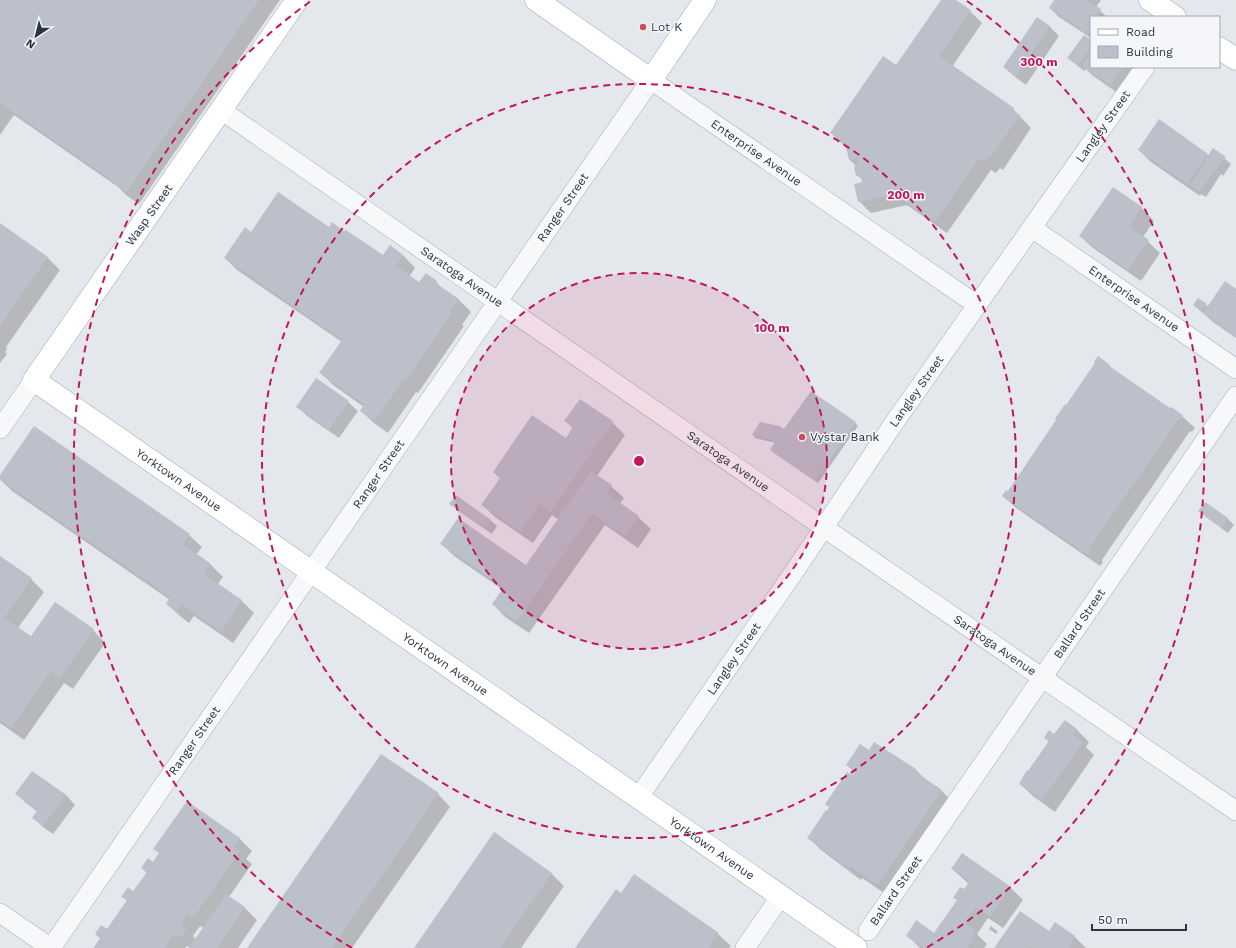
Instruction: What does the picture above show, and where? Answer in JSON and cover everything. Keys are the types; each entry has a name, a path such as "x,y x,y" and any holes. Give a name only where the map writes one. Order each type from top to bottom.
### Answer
{"main road":[{"name":"Wasp Street","path":"34,380 297,0"},
{"name":"Enterprise Avenue","path":"536,0 651,80"},
{"name":"Ranger Street","path":"651,80 705,0"},
{"path":"1150,0 1174,16"},
{"path":"1220,49 1236,59"},
{"name":"Yorktown Avenue","path":"34,380 781,896 862,939"}],"street":[{"name":"Langley Street","path":"638,798 823,527 1143,68"},
{"name":"Ranger Street","path":"51,948 651,80"},
{"name":"Enterprise Avenue","path":"651,80 977,305"},
{"name":"Saratoga Avenue","path":"221,110 1236,811"},
{"name":"Enterprise Avenue","path":"1032,228 1236,369"},
{"name":"Wasp Street","path":"0,429 34,380"},
{"name":"Ballard Street","path":"862,939 1236,396"},
{"path":"745,948 781,896"},
{"path":"0,913 51,948"}],"building":[{"path":"0,0 259,0 126,193 113,183 114,182 0,103"},
{"path":"941,0 956,0 971,10 939,56 1014,108 1013,111 1020,115 990,158 987,157 984,162 979,158 935,222 894,194 858,202 854,184 862,182 861,178 856,175 854,168 858,162 857,159 849,160 845,143 830,133 883,56 896,65"},
{"path":"1054,0 1087,0 1101,9 1097,16 1090,16 1090,27 1086,33 1049,8"},
{"path":"1037,17 1050,26 1016,76 1003,67"},
{"path":"1084,35 1090,39 1090,48 1078,66 1067,58"},
{"path":"1090,54 1090,68 1122,68 1110,86 1082,66"},
{"path":"1159,119 1208,154 1187,184 1138,150"},
{"path":"1213,148 1226,157 1216,170 1215,169 1200,192 1190,185 1206,162 1204,161"},
{"path":"1113,187 1142,207 1129,227 1149,240 1128,270 1079,236"},
{"path":"278,192 329,227 332,222 383,255 390,245 403,255 396,266 419,282 426,273 437,281 435,283 459,299 450,312 452,313 405,381 403,380 375,421 360,411 364,404 319,373 342,340 224,258 245,227 251,232"},
{"path":"0,223 48,257 0,326"},
{"path":"1225,281 1236,289 1236,337 1203,313"},
{"path":"1198,298 1207,304 1202,312 1193,305"},
{"path":"1098,356 1110,365 1109,366 1170,408 1171,407 1183,415 1179,421 1178,420 1090,547 1092,548 1088,555 1002,496 1006,490 1008,491 1056,420 1055,419 1065,404 1066,405 1095,363 1094,362"},
{"path":"316,378 349,401 329,430 296,407"},
{"name":"Vystar Bank","path":"811,391 856,422 815,481 770,450 775,442 770,439 752,435 760,422 780,426 784,429"},
{"path":"580,399 613,421 551,512 539,504 520,532 481,505 500,478 493,472 532,415 566,438 573,427 564,421"},
{"path":"34,426 190,534 183,544 211,564 204,574 242,600 221,632 181,604 176,611 166,604 170,597 0,480 0,475"},
{"path":"591,471 612,485 606,493 639,516 625,536 592,513 517,622 492,604 504,587 440,544 458,518 526,565"},
{"path":"456,495 491,520 485,528 449,504"},
{"path":"1205,502 1228,518 1222,528 1198,511"},
{"path":"0,556 32,578 4,618 31,636 55,602 94,629 60,678 51,671 11,728 0,720"},
{"path":"1065,720 1077,729 1073,735 1083,742 1042,800 1019,784 1027,770 1028,771 1049,741 1044,738 1049,730 1054,734"},
{"path":"874,742 916,769 914,771 942,790 877,885 850,866 848,868 807,838 826,810 827,811 829,807 825,804 847,772 852,775 855,771 846,765 860,744 869,750"},
{"path":"381,754 439,793 332,948 247,948"},
{"path":"32,771 66,795 43,826 32,818 38,810 15,794"},
{"path":"187,801 240,838 234,847 240,851 193,918 187,914 181,924 187,928 180,938 174,934 164,948 95,948 94,947 100,938 95,934 101,925 107,929 127,900 121,897 128,887 133,891 147,872 141,868 148,858 153,862 159,853 153,849"},
{"path":"494,832 552,873 500,948 414,948"},
{"path":"962,853 1011,887 990,917 976,907 964,923 975,931 971,937 973,939 967,948 924,948 906,936 916,920 934,933 957,900 953,898 960,887 964,889 970,881 951,869"},
{"path":"634,874 719,933 708,948 575,948 616,889 621,893"},
{"path":"226,894 245,907 217,948 189,948"},
{"path":"1020,911 1049,931 1055,922 1075,936 1068,947 1070,948 1032,948 1030,946 1028,948 994,948"}],"place":[{"name":"Lot K","path":"643,27"},
{"name":"Vystar Bank","path":"802,437"}]}
